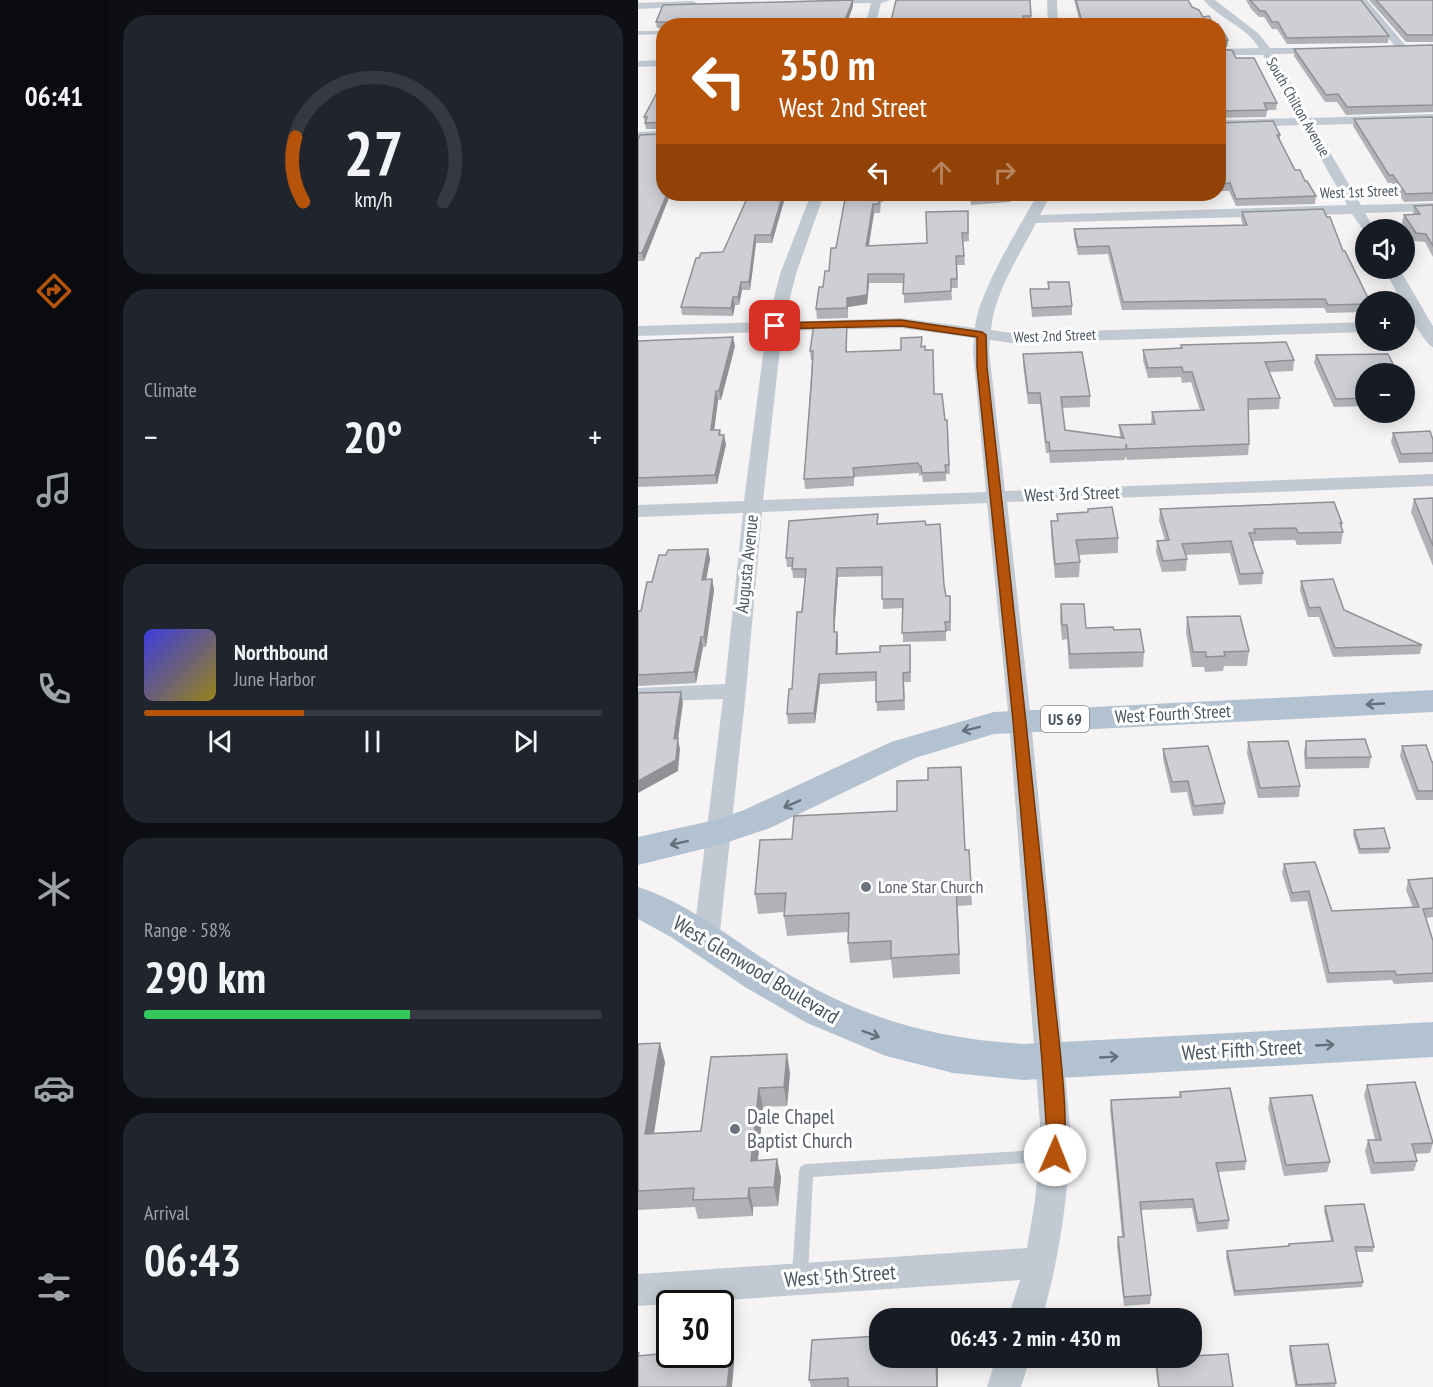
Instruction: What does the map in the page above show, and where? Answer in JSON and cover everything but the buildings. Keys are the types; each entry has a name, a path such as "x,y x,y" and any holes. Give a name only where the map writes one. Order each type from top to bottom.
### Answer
{"main road":[{"name":"West Fourth Street","path":"719,832 800,800 903,750 968,729 1020,721 1433,701"},
{"name":"US 69","path":"638,851 719,832"},
{"name":"West Glenwood Boulevard","path":"638,902 667,916 791,996 834,1019 872,1035 965,1058 992,1061 1051,1061"},
{"name":"West Fifth Street","path":"1051,1061 1433,1039"}],"street":[{"path":"872,18 877,0"},
{"path":"810,2 886,0"},
{"path":"1052,0 1053,18"},
{"name":"South Chilton Avenue","path":"1209,0 1218,10 1251,32 1267,51 1362,219"},
{"path":"1362,0 1401,48"},
{"path":"638,6 706,4"},
{"path":"1226,52 1334,50"},
{"path":"638,64 656,63"},
{"path":"1226,124 1433,118"},
{"path":"638,136 656,135"},
{"name":"Augusta Avenue","path":"706,941 775,326 788,274 814,201"},
{"path":"1028,1308 1041,1263 1051,1201 1056,1137 1020,721 982,367 982,335 984,316 992,295 1041,201"},
{"name":"West 1st Street","path":"1033,219 1433,207"},
{"path":"1398,279 1428,325 1433,343"},
{"name":"West 2nd Street","path":"638,331 901,323 1013,338 1355,327"},
{"name":"West 3rd Street","path":"638,511 1433,480"},
{"path":"638,695 735,691"},
{"name":"West 5th Street","path":"638,1290 1041,1263"},
{"path":"1004,1387 1010,1368"}],"lane":[{"path":"638,33 656,32"},
{"path":"800,1279 806,1171 1055,1155"}],"place":[{"name":"Lone Star Church","path":"866,887"},
{"name":"Dale Chapel Baptist Church","path":"735,1129"}],"route":[{"path":"775,326 901,323 982,335 982,367 1020,721 1051,1061 1055,1155"}]}
